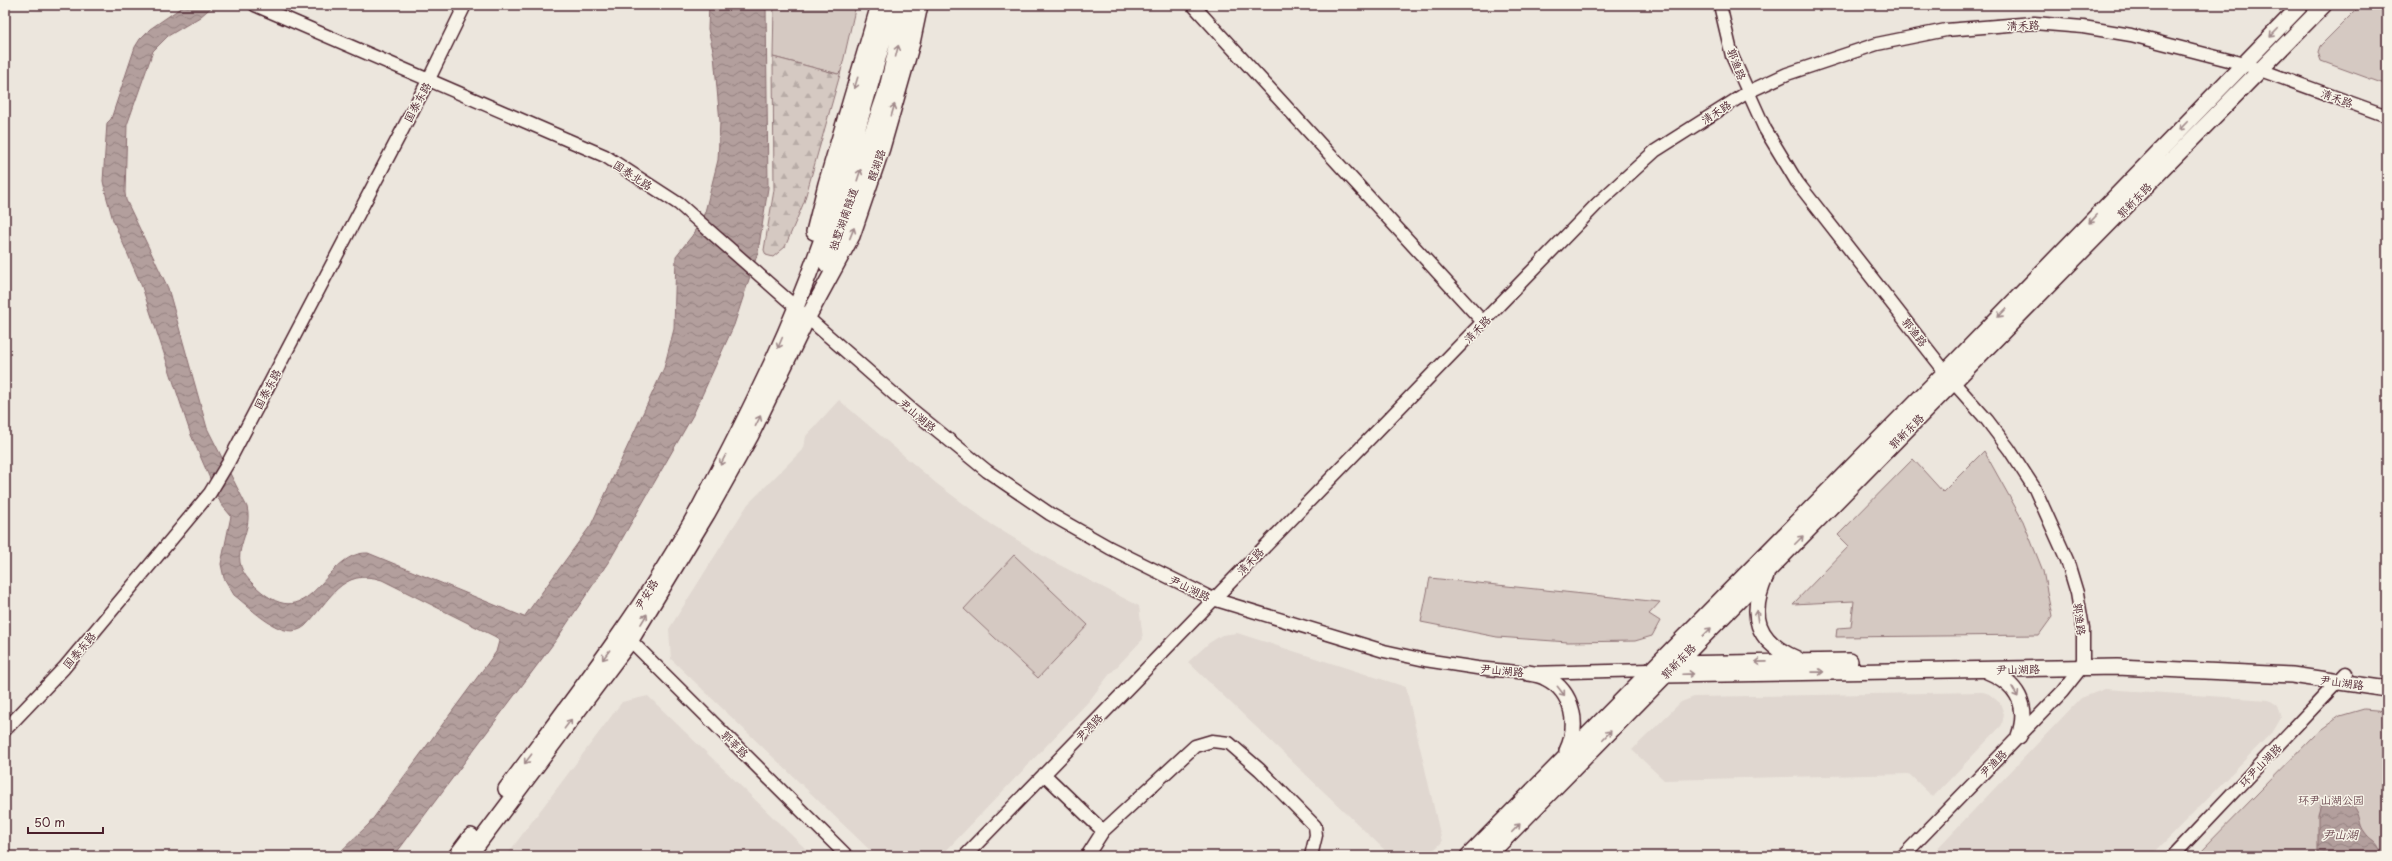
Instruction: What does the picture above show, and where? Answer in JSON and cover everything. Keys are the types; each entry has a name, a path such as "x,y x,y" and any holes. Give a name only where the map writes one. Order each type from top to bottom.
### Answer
{"main road":[{"path":"795,307 826,184 879,5"},
{"name":"独墅湖南隧道","path":"795,307 836,197 861,120 893,5"},
{"name":"独墅湖南隧道","path":"808,317 844,221 873,132 898,48 907,5"},
{"name":"醒湖路","path":"808,317 852,236 882,148 912,43 920,5"},
{"name":"郭新东路","path":"1488,856 1768,570 2301,5"},
{"name":"郭新东路","path":"1468,856 1650,670 1950,377 2324,5"},
{"name":"尹安路","path":"456,856 627,637 698,509 774,358 795,307"},
{"name":"尹安路","path":"469,856 627,637 707,514 751,434 808,317"},
{"path":"1768,570 1757,599 1756,617 1758,625 1773,647 1801,661"},
{"name":"尹山湖路","path":"1650,670 1677,662 1801,661 2082,663 2387,680"},
{"name":"尹山湖路","path":"1650,670 1664,675 1985,670 2082,663"},
{"path":"1985,670 2002,677 2010,684 2017,695 2024,718 2019,736"},
{"path":"1528,673 1546,678 1557,686 1570,707 1574,729 1572,740 1565,756"},
{"name":"尹山湖路","path":"2343,677 2387,689"}],"street":[{"name":"国泰北路","path":"255,5 428,82 605,156 679,204 808,317"},
{"name":"国泰东路","path":"5,730 64,668 210,493 228,463 428,82 465,5"},
{"path":"1193,5 1483,322"},
{"name":"郭渔路","path":"1720,5 1732,56 1765,129 1797,182 1950,377 2009,449 2035,489 2054,528 2067,560 2077,593 2083,628 2082,663"},
{"name":"清禾路","path":"1213,599 1598,203 1655,151 1748,92 1787,74 1877,44 1946,30 2034,23 2083,27 2131,35 2244,64 2387,116"},
{"name":"尹山湖路","path":"808,317 910,409 987,471 1050,514 1110,548 1213,599 1384,651 1477,668 1528,673 1650,670"},
{"name":"尹鸿路","path":"965,856 1213,599"},
{"name":"郭莘路","path":"627,637 847,856"},
{"name":"尹渔路","path":"1903,856 2062,692 2082,663"},
{"name":"环尹山湖路","path":"2173,856 2343,677"},
{"path":"1087,856 1103,831 1195,746 1212,741 1229,743 1260,770 1315,826 1316,835 1311,856"},
{"path":"1044,774 1103,831"}],"shaded area":[{"path":"839,400 937,484 991,524 1048,559 1139,606 1143,639 1109,675 1089,701 941,856 876,856 671,659 669,629 748,504 804,448 806,436"},
{"path":"1237,633 1406,687 1442,842 1428,856 1391,856 1188,662 1209,643 1222,635"},
{"path":"2105,689 2269,700 2277,705 2281,718 2274,730 2151,856 1930,856 2081,698"},
{"path":"1983,692 1989,694 2000,703 2004,714 2002,725 1933,797 1909,774 1664,780 1632,750 1681,702 1694,697"},
{"path":"648,696 813,856 506,856 622,702"}],"green space":[{"path":"774,5 856,5 841,71 838,74 773,57"},
{"path":"2361,5 2387,5 2387,85 2321,61 2318,52 2320,46"},
{"path":"773,57 838,74 841,71 804,202 785,247 773,257 766,255 764,250 774,190"},
{"path":"1984,451 2023,521 2043,571 2052,617 2039,635 1836,637 1837,628 1851,627 1854,601 1793,604 1849,546 1838,535 1913,459 1943,492"},
{"path":"1014,555 1088,625 1038,678 964,609"},
{"path":"1430,578 1660,602 1649,614 1660,621 1652,636 1635,641 1568,642 1497,637 1421,622"},
{"name":"环尹山湖公园","path":"2364,709 2387,711 2387,856 2196,856 2319,731 2340,716"}],"water":[{"path":"185,5 214,5 200,17 168,36 153,51 127,125 125,193 126,200 168,288 207,428 247,507 247,527 240,553 240,562 243,571 250,581 271,598 288,604 302,600 315,591 338,566 352,556 368,553 524,617 591,525 664,368 674,329 676,256 695,232 705,212 718,160 720,122 714,55 708,29 709,5 766,5 768,188 758,252 734,325 693,415 611,558 556,640 394,856 336,856 369,824 496,652 499,641 496,637 382,580 368,577 356,578 346,582 330,597 305,626 297,630 287,631 268,622 249,608 234,595 224,578 221,564 231,516 221,504 191,435 142,287 113,220 103,181 107,123 111,119 135,47 140,39 150,29"},
{"name":"尹山湖","path":"2328,798 2350,801 2357,810 2364,831 2376,843 2382,856 2318,856 2318,815 2322,801"}]}
